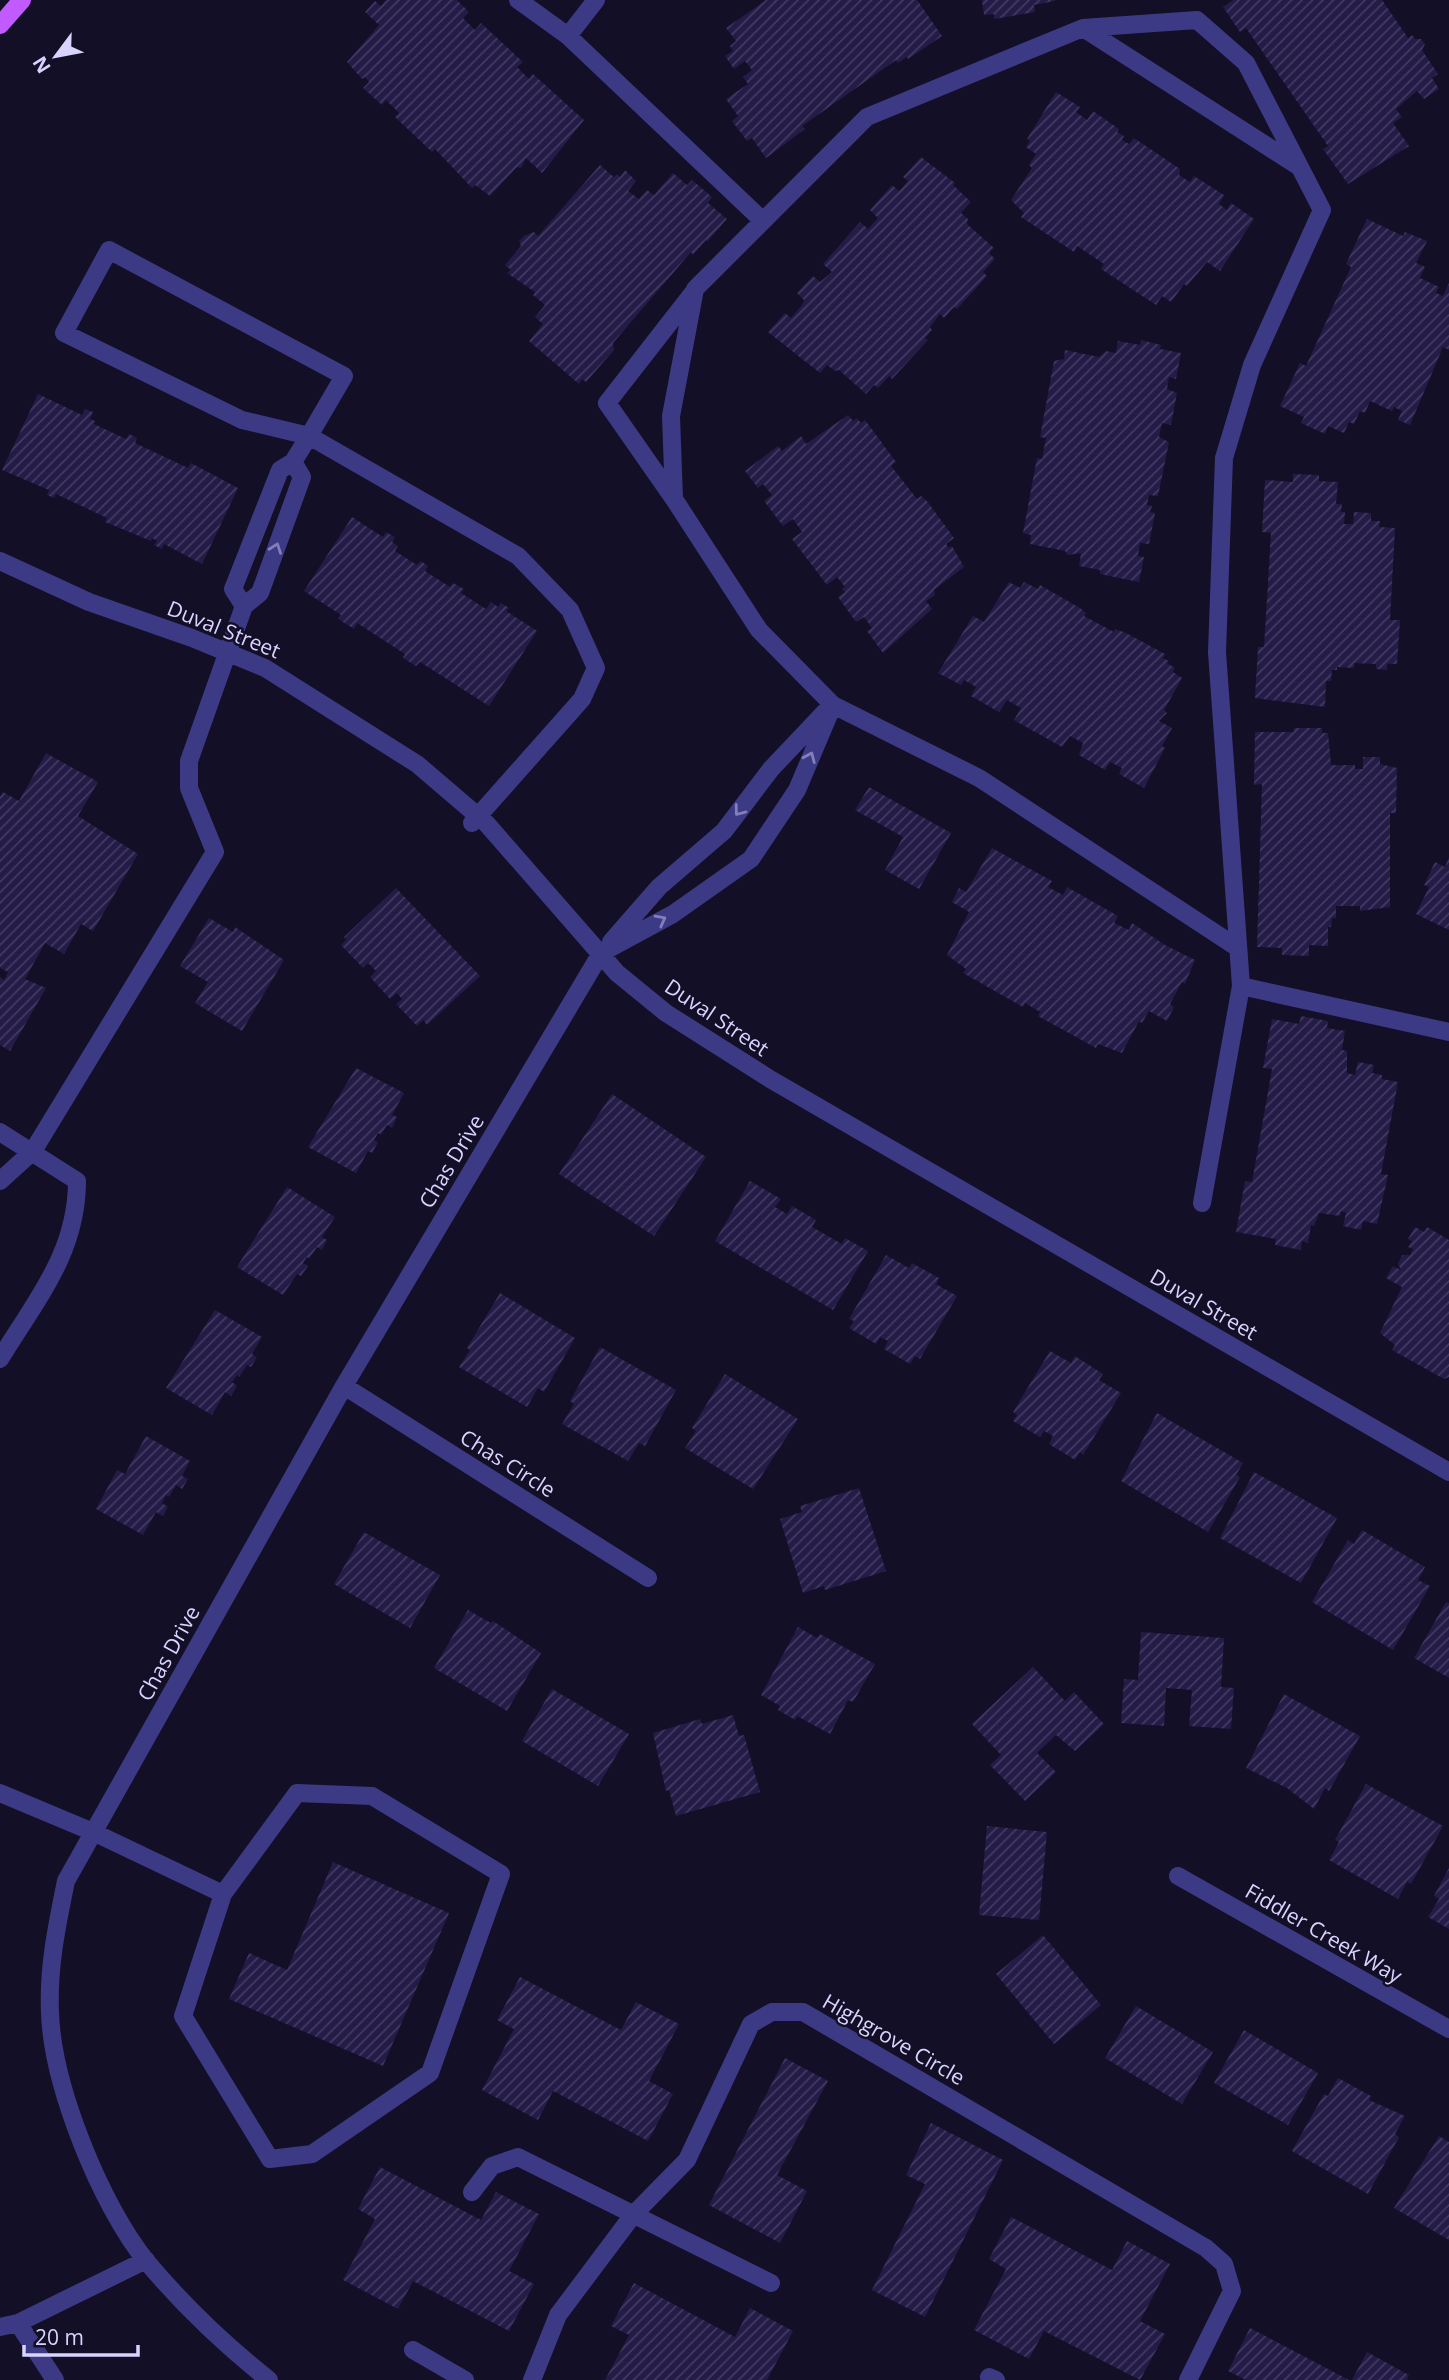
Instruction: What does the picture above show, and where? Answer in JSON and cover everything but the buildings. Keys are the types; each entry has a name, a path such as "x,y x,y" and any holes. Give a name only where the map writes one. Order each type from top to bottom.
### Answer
{"main road":[{"path":"0,25 22,0"}],"street":[{"path":"518,0 568,36 763,221"},
{"path":"568,36 596,0"},
{"path":"1202,1203 1241,986 1217,652 1224,458 1252,365 1322,210 1246,63 1197,19 1083,28 867,117 695,289 607,403 674,499 759,630 833,705 979,778 1238,948"},
{"path":"1083,28 1301,167"},
{"path":"244,606 233,589 281,470 293,462 309,436 344,376 109,250 64,333 242,420 309,436 518,556 570,610 596,668 582,699 475,820"},
{"path":"674,499 671,416 695,289"},
{"path":"0,1181 33,1151 215,852 189,788 189,761 244,606 260,593 302,477 293,462"},
{"name":"Duval Street","path":"0,561 89,602 265,668 343,715 417,764 536,876 617,973 666,1013 770,1079 1449,1472"},
{"path":"602,952 673,914 751,859 797,790 833,705"},
{"name":"Chas Drive","path":"269,2380 224,2344 146,2260 108,2200 70,2113 50,2014 52,1955 66,1881 344,1386 602,952 659,887 724,831 771,769 833,705"},
{"path":"1241,986 1449,1032"},
{"path":"0,1132 78,1181 77,1213 62,1259 0,1359"},
{"name":"Chas Circle","path":"344,1386 648,1578"},
{"path":"0,1793 93,1832 223,1894"},
{"path":"297,1793 372,1796 501,1874 430,2073 312,2154 270,2159 183,2016 223,1894 297,1793"},
{"name":"Fiddler Creek Way","path":"1178,1876 1449,2029"},
{"name":"Highgrove Circle","path":"531,2380 558,2315 633,2215 687,2160 751,2024 772,2012 803,2012 1206,2248 1224,2264 1232,2291 1188,2380"},
{"path":"472,2192 492,2166 518,2157 771,2283"},
{"path":"0,2327 18,2323 146,2260"},
{"path":"18,2323 55,2380"},
{"path":"413,2350 465,2380"}]}
